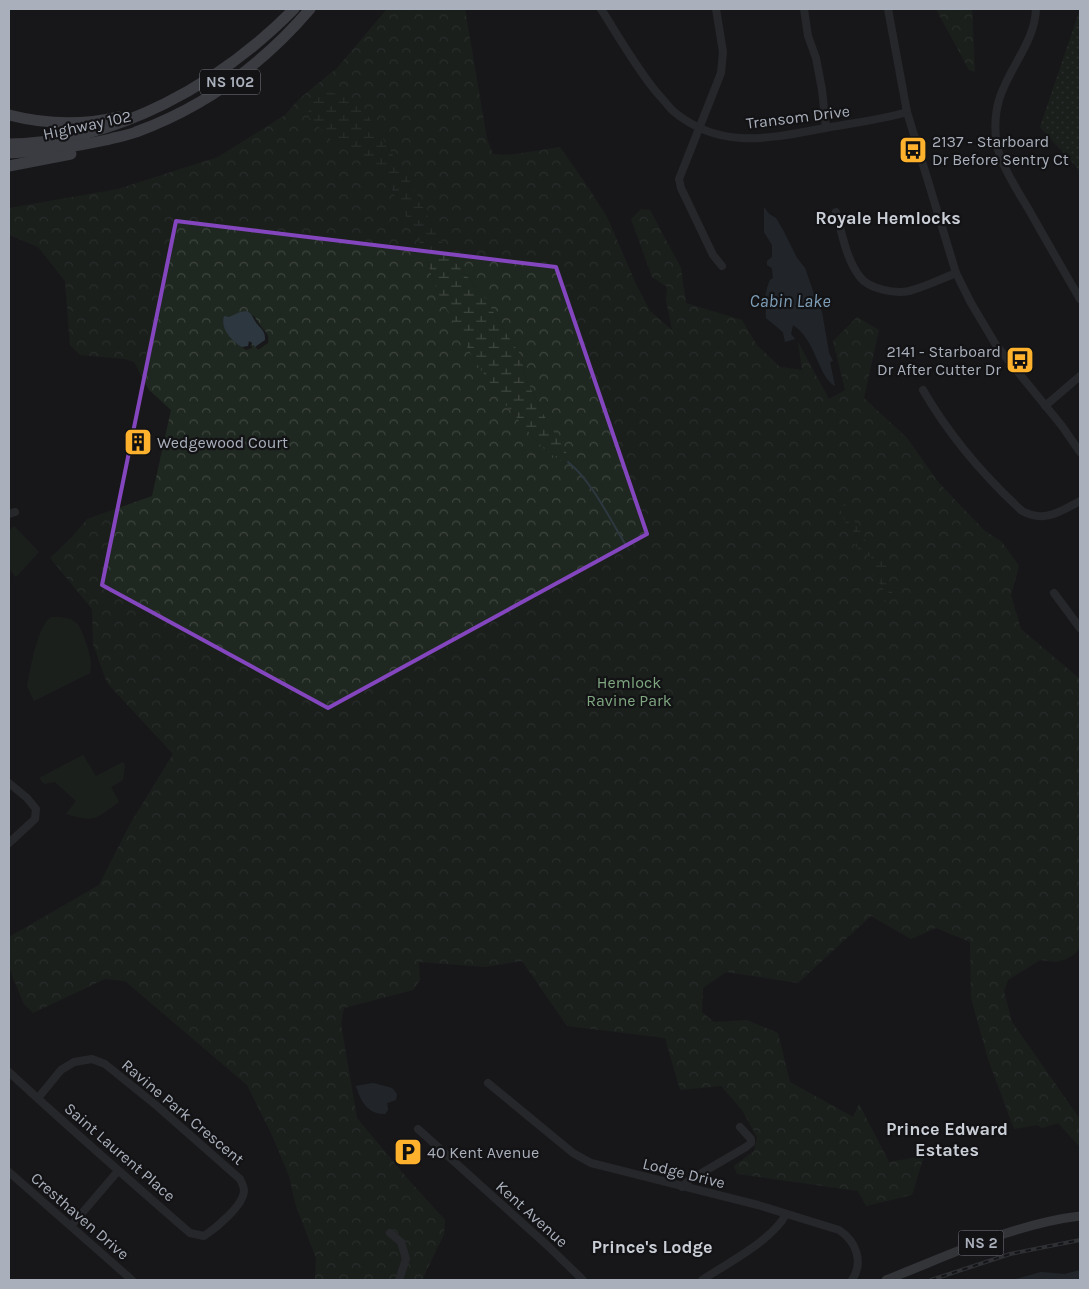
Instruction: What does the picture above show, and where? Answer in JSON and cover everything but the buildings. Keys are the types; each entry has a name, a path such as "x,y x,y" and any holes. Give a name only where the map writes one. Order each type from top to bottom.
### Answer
{"highway":[{"name":"Highway 102","path":"9,144 68,137 140,115 217,73 261,40 294,9"},
{"name":"Highway 102","path":"9,153 56,149 134,133 198,104 242,75 291,31 310,9"},
{"path":"9,115 43,122 84,122 129,114 163,103"},
{"path":"9,166 74,154 134,133"}],"main road":[{"name":"NS 2","path":"886,1280 1007,1232 1039,1223 1080,1216"}],"street":[{"name":"Transom Drive","path":"601,9 654,89 672,110 700,128 723,137 748,139 781,136 878,120 907,112"},
{"path":"716,9 722,43 722,63 717,83 679,179 681,188 713,255 722,266"},
{"path":"804,9 808,36 816,58 822,90 826,128"},
{"path":"888,9 907,112 956,272 971,303 996,345 1080,452"},
{"path":"1036,9 1034,23 1028,39 999,99 995,115 999,155 1080,299"},
{"path":"836,212 853,266 860,278 870,286 907,292 956,272"},
{"path":"1045,406 1080,376"},
{"path":"923,390 960,444 978,466 1022,511 1038,517 1045,517 1080,501"},
{"path":"1054,592 1080,628"},
{"path":"9,783 27,798 36,809 35,819 9,843"},
{"name":"Ravine Park Crescent","path":"38,1098 61,1070 74,1062 92,1059 105,1064 157,1106 240,1179 244,1189 242,1199 218,1227"},
{"name":"Saint Laurent Place","path":"9,1072 118,1171 190,1233 204,1236 218,1227"},
{"name":"Lodge Drive","path":"488,1083 573,1154 590,1163 758,1205 830,1227 848,1237 855,1247 858,1269 852,1280"},
{"path":"682,1187 688,1181 746,1147 751,1139 740,1127"},
{"name":"Kent Avenue","path":"418,1129 583,1280"},
{"path":"71,1226 118,1171"},
{"name":"Cresthaven Drive","path":"9,1172 132,1280"},
{"path":"702,1280 750,1249 775,1230 786,1214"},
{"path":"390,1233 400,1242 406,1259 399,1280"}],"highlighted area":[{"path":"176,221 556,267 647,534 328,708 102,585"}],"green space":[{"name":"Hemlock Ravine Park","path":"387,9 465,9 487,139 493,154 509,155 560,147 608,219 636,284 650,311 672,330 666,300 667,287 652,277 631,219 641,209 650,210 681,268 686,303 742,320 757,345 780,367 802,370 798,342 829,399 845,390 833,341 857,317 879,330 864,398 907,438 939,483 984,530 1002,542 1019,566 1011,595 1021,629 1080,679 1080,947 1075,954 1064,960 1055,962 1040,960 1008,980 1004,991 1012,1022 1080,1119 1080,1147 1058,1123 1042,1128 1037,1125 1014,1129 988,1059 971,998 970,942 936,928 911,939 871,916 798,983 726,972 703,988 702,1012 714,1022 747,1020 778,1033 790,1082 853,1117 859,1104 889,1162 924,1156 912,1195 866,1206 858,1191 737,1174 734,1166 754,1151 757,1137 742,1110 721,1086 680,1090 665,1038 567,1026 522,961 485,967 419,962 420,980 413,990 344,1008 341,1024 357,1118 445,1220 444,1234 422,1280 315,1280 316,1258 295,1203 289,1176 271,1133 247,1085 125,981 105,979 33,1013 24,1004 9,968 9,937 99,885 130,824 173,754 107,683 93,644 92,609 50,558 72,537 87,519 152,496 171,410 149,390 134,362 125,359 80,355 70,345 65,281 38,247 9,235 9,208 118,189 218,157 285,115 299,99 337,68","holes":["366,113 410,181 436,233 457,264 484,297 522,358 524,374 565,464 543,448 504,403 437,291 423,249 388,182 369,162 336,145","250,314 267,333 268,337 268,343 258,350 253,343 251,344 252,348 246,350 237,343"]},
{"path":"936,9 972,9 975,72 969,70"},
{"path":"1080,9 1080,171 1040,127"},
{"path":"322,91 342,95 366,113 410,181 436,233 457,264 484,297 522,358 524,374 539,407 569,457 568,462 565,464 543,448 504,403 473,358 437,291 423,249 388,182 369,162 336,145 309,117 308,100"},
{"path":"845,504 865,540 884,556 889,571 887,580 893,587 893,591 887,601 884,602 883,588 873,575 873,560 868,554 857,548 854,543 855,534 846,523 840,509"},
{"path":"14,526 39,552 16,577 9,569 9,531"},
{"path":"52,617 73,620 80,627 90,656 90,673 34,701 27,686 30,670 39,637 47,621"},
{"path":"83,755 96,776 123,762 125,765 123,780 111,787 119,802 99,816 90,819 66,814 76,801 55,782 44,784 39,778"}],"water":[{"name":"Cabin Lake","path":"764,207 769,214 776,218 797,258 805,268 822,312 829,353 833,361 830,362 835,386 824,375 812,348 801,331 793,325 791,334 795,339 785,342 783,332 766,318 766,291 770,280 773,278 772,268 767,265 767,261 772,257 772,245 764,232"},
{"path":"247,311 264,334 265,340 255,347 249,341 248,346 242,347 230,338 223,321 224,316 229,317"},
{"path":"373,1083 392,1088 397,1094 396,1100 387,1103 388,1110 385,1114 369,1109 360,1097 356,1086"},
{"path":"1080,1270 1080,1280 1012,1280 1041,1272 1065,1274"}],"waterway":[{"path":"568,462 594,491 629,550"}],"railway":[{"path":"931,1280 1010,1254 1080,1240"}],"place":[{"name":"2137 - Starboard Dr Before Sentry Ct","path":"913,150"},
{"name":"2141 - Starboard Dr After Cutter Dr","path":"1020,360"},
{"name":"Wedgewood Court","path":"138,442"},
{"name":"40 Kent Avenue","path":"408,1152"}],"district":[{"name":"Royale Hemlocks","path":"888,218"},
{"name":"Prince Edward Estates","path":"947,1139"},
{"name":"Prince's Lodge","path":"652,1247"}]}
